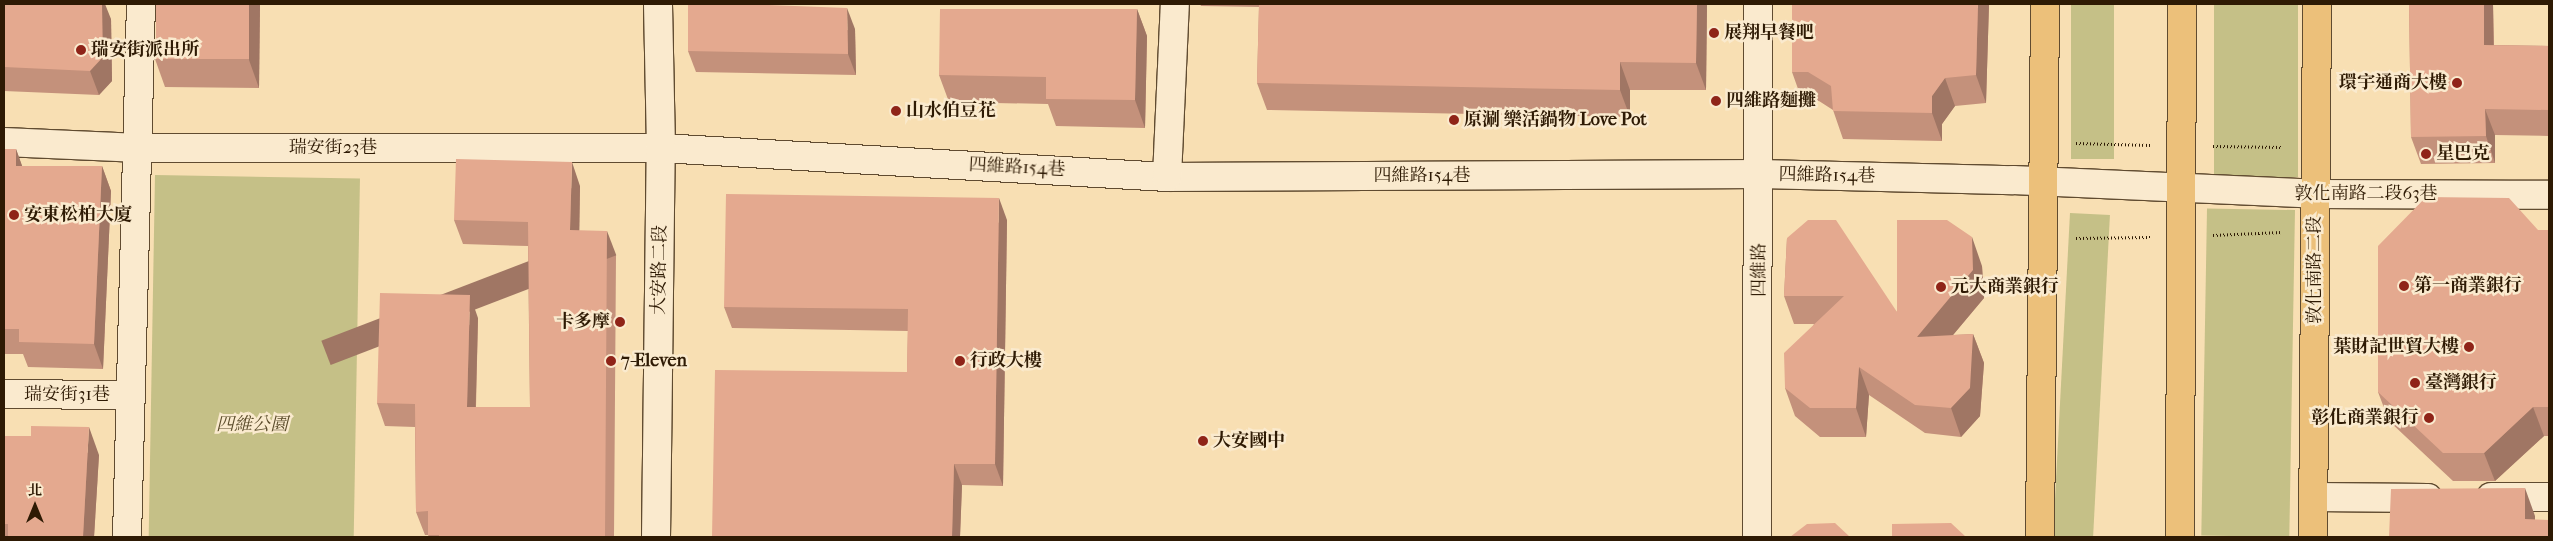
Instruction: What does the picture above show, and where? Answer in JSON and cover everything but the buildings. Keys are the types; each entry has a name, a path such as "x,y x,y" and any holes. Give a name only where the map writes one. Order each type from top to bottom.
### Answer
{"main road":[{"path":"2040,537 2045,4"},
{"path":"2180,537 2182,4"},
{"name":"敦化南路二段","path":"2313,537 2317,4"}],"street":[{"path":"127,537 140,148 141,4"},
{"name":"大安路二段","path":"656,537 662,148 658,4"},
{"path":"1167,177 1175,4"},
{"name":"四維路","path":"1757,537 1760,174 1758,4"},
{"name":"瑞安街23巷","path":"4,142 140,148 662,148"},
{"name":"四維路154巷","path":"662,148 1167,177 1760,174 2043,183 2182,190"},
{"name":"敦化南路二段63巷","path":"2182,190 2316,194 2549,195"},
{"name":"瑞安街31巷","path":"4,394 131,395"},
{"path":"2313,498 2549,497"}],"green space":[{"path":"2071,4 2114,4 2114,159 2071,159"},
{"path":"2214,4 2298,4 2298,177 2214,177"},
{"name":"四維公園","path":"155,175 360,179 354,537 149,537"},
{"path":"2207,208 2295,210 2289,537 2201,535"},
{"path":"2070,213 2110,215 2093,537 2053,537"}],"place":[{"name":"展翔早餐吧","path":"1714,33"},
{"name":"瑞安街派出所","path":"81,50"},
{"name":"環宇通商大樓","path":"2457,83"},
{"name":"四維路麵攤","path":"1716,101"},
{"name":"山水伯豆花","path":"896,111"},
{"name":"原涮 樂活鍋物 Love Pot","path":"1454,120"},
{"name":"星巴克","path":"2426,154"},
{"name":"安東松柏大廈","path":"14,215"},
{"name":"第一商業銀行","path":"2404,286"},
{"name":"元大商業銀行","path":"1941,287"},
{"name":"卡多摩","path":"620,322"},
{"name":"葉財記世貿大樓","path":"2469,347"},
{"name":"7-Eleven","path":"611,361"},
{"name":"行政大樓","path":"960,361"},
{"name":"臺灣銀行","path":"2415,383"},
{"name":"彰化商業銀行","path":"2429,418"},
{"name":"大安國中","path":"1203,441"}]}
